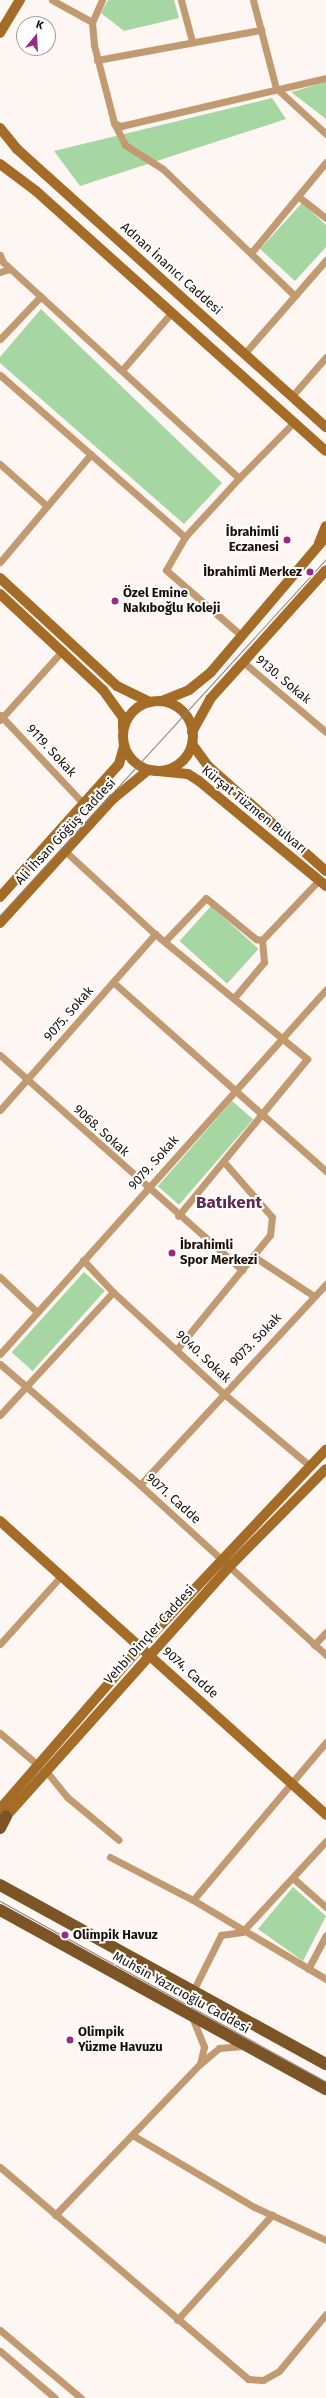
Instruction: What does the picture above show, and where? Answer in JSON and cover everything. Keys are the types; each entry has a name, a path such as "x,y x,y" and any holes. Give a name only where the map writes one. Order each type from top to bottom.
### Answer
{"main road":[{"path":"0,1828 2,1816"},
{"path":"0,1878 11,1890"},
{"name":"Muhsin Yazıcıoğlu Caddesi","path":"0,1885 326,2064"},
{"name":"Muhsin Yazıcıoğlu Caddesi","path":"0,1910 326,2089"}],"street":[{"path":"0,33 20,0"},
{"path":"52,0 92,22"},
{"path":"102,0 92,22 97,60 114,124 125,145 163,169 295,296"},
{"path":"181,0 192,41"},
{"path":"253,0 276,88 326,134"},
{"path":"97,60 192,41 261,30"},
{"path":"114,124 121,126 276,88 326,78"},
{"name":"Adnan İnanıcı Caddesi","path":"0,128 17,149 325,425"},
{"path":"251,253 299,197 326,162"},
{"path":"0,164 36,191 326,451"},
{"path":"299,197 326,218"},
{"path":"0,255 10,269 123,369 240,478"},
{"path":"244,354 326,260"},
{"path":"0,272 10,269"},
{"path":"0,339 41,296"},
{"path":"123,369 172,312"},
{"path":"292,396 326,357"},
{"path":"0,375 185,538"},
{"path":"242,636 166,570 185,538 294,422"},
{"path":"315,441 326,458"},
{"path":"0,562 91,454"},
{"path":"0,464 47,506"},
{"path":"317,547 326,526"},
{"path":"122,734 130,714 150,702 162,701 198,684 242,636 326,537"},
{"path":"192,732 210,699 242,661 326,570"},
{"path":"0,578 117,686 150,702"},
{"path":"0,594 63,650 118,707 123,718 122,734 124,746 138,764 158,771 180,763 192,744 192,732 181,710 162,701"},
{"path":"1,718 63,650"},
{"name":"9130. Sokak","path":"242,661 323,729"},
{"name":"9119. Sokak","path":"1,718 84,804"},
{"path":"323,729 326,721"},
{"name":"Kürşat Tüzmen Bulvarı","path":"192,744 208,766 326,871"},
{"name":"Ali İhsan Göğüş Caddesi","path":"0,897 118,764 124,746"},
{"name":"Ali İhsan Göğüş Caddesi","path":"0,923 65,851 137,776 148,770 158,771"},
{"name":"Kürşat Tüzmen Bulvarı","path":"158,771 188,774 199,781 322,883"},
{"path":"65,851 155,934 284,1038 307,1059 265,1114 178,1216"},
{"path":"262,940 322,883"},
{"path":"165,942 206,898 256,939 262,940"},
{"name":"9075. Sokak","path":"0,1110 155,934"},
{"path":"234,998 264,962 262,940"},
{"path":"113,982 265,1114 326,1171"},
{"name":"9079. Sokak","path":"0,1354 147,1188 284,1038 326,989"},
{"name":"9068. Sokak","path":"0,1055 178,1216 242,1270"},
{"path":"177,1349 270,1235 272,1217 224,1162"},
{"path":"253,1256 314,1296"},
{"name":"9040. Sokak","path":"83,1260 113,1292 177,1349 222,1393 310,1466"},
{"path":"0,1277 37,1312"},
{"name":"9073. Sokak","path":"140,1485 222,1393 326,1284"},
{"path":"0,1415 113,1292"},
{"name":"9071. Cadde","path":"0,1364 140,1485 326,1655"},
{"path":"42,1768 141,1646 226,1563 310,1466 326,1450"},
{"name":"Vehbi Dinçler Caddesi","path":"2,1816 42,1768 149,1654 226,1563 324,1475"},
{"name":"9074. Cadde","path":"0,1521 141,1646 326,1815"},
{"path":"0,1644 61,1576"},
{"path":"314,1644 326,1632"},
{"path":"0,1733 42,1768 67,1796 119,1840"},
{"path":"193,1900 326,1742"},
{"path":"193,1991 221,1935 242,1932 294,1879 326,1841"},
{"path":"110,1857 193,1900 242,1932 326,1979"},
{"path":"294,1879 326,1907"},
{"path":"308,1969 326,1934"},
{"path":"191,2015 204,2047 200,2064"},
{"path":"55,2215 134,2136 200,2064 220,2048 248,2046"},
{"path":"134,2136 272,2215 326,2240"},
{"path":"0,2167 177,2320 248,2379 263,2380 279,2371 326,2314"},
{"path":"177,2320 272,2215"},
{"path":"0,2330 81,2398"},
{"path":"0,2352 55,2398"}],"green space":[{"path":"108,0 174,0 179,18 124,31 101,13"},
{"path":"326,82 326,119 291,92"},
{"path":"272,98 286,119 80,186 54,151"},
{"path":"302,203 326,225 326,247 295,281 260,249"},
{"path":"41,309 222,483 184,524 0,363 0,357"},
{"path":"211,906 259,949 227,984 180,941"},
{"path":"232,1101 253,1119 179,1205 158,1186"},
{"path":"84,1272 105,1291 33,1371 12,1352"},
{"path":"293,1887 326,1916 303,1961 258,1929"}],"tram line":[{"path":"0,916 326,559"},
{"path":"0,1901 326,2082"}],"place":[{"name":"İbrahimli Eczanesi","path":"287,540"},
{"name":"İbrahimli Merkez","path":"310,572"},
{"name":"Özel Emine Nakıboğlu Koleji","path":"115,601"},
{"name":"İbrahimli Spor Merkezi","path":"172,1253"},
{"name":"Olimpik Havuz","path":"65,1935"},
{"name":"Olimpik Yüzme Havuzu","path":"70,2040"}],"district":[{"name":"Batıkent","path":"229,1203"}]}
